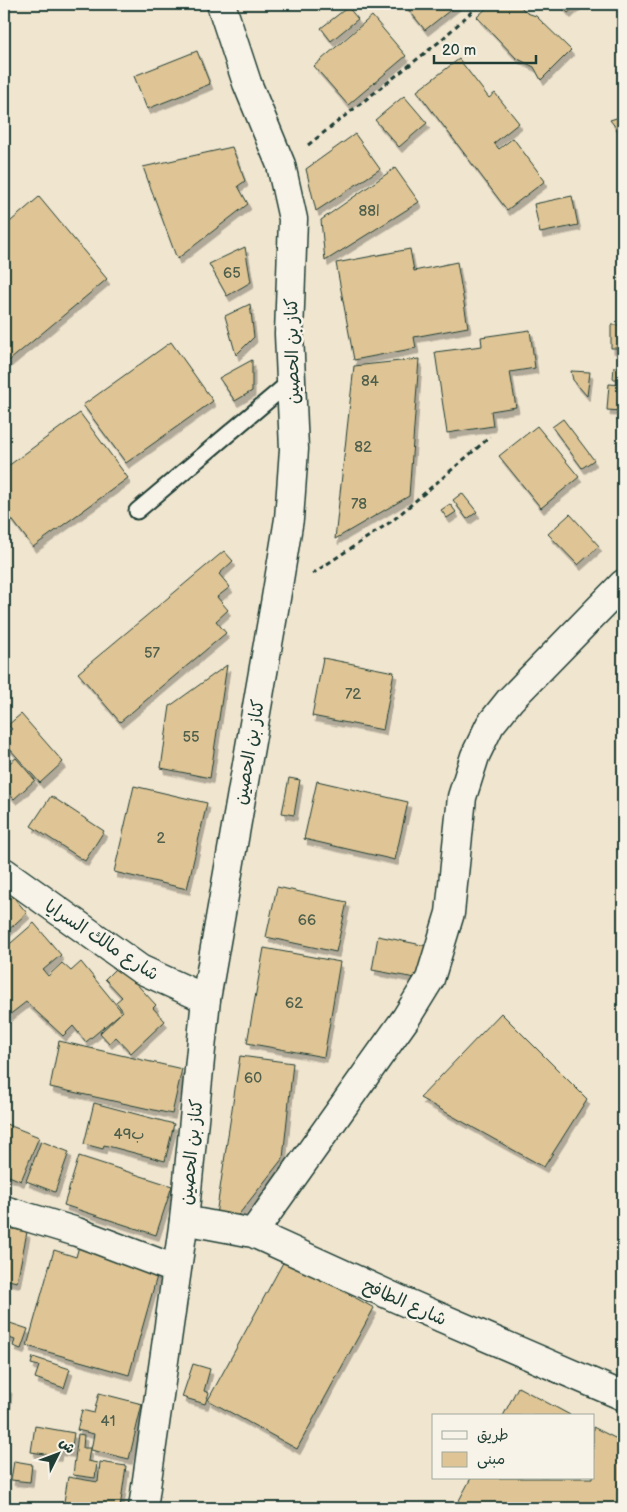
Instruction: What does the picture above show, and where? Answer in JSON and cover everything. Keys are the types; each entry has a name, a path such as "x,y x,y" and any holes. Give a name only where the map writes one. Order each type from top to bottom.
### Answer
{"street":[{"name":"كناز بن الحصين","path":"143,1508 184,1220 206,998 289,519 294,449 289,334 293,219 281,165 248,83 221,4"},
{"path":"253,1233 406,1018 430,979 450,913 462,797 476,756 490,726 510,700 623,584"},
{"name":"شارع مالك السرايا","path":"4,872 140,969 206,998"},
{"path":"4,1210 77,1232 176,1269"},
{"name":"شارع الطافح","path":"184,1220 253,1233 398,1299 623,1396"}],"lane":[{"path":"137,511 291,381"}],"path":[{"path":"281,165 439,42 480,4"},
{"path":"276,598 392,521 490,437"}],"building":[{"path":"404,4 458,4 425,30"},
{"path":"491,4 518,4 527,13 536,16 571,50 541,80 534,67 516,58 477,17"},
{"path":"560,4 578,4 568,13"},
{"path":"348,7 358,19 331,41 321,28"},
{"path":"372,16 406,56 348,105 314,66"},
{"path":"197,51 210,84 147,109 134,76"},
{"path":"459,59 489,98 495,93 519,123 494,143 499,149 513,138 545,181 507,210 417,91"},
{"path":"404,96 427,123 399,147 375,120"},
{"path":"623,116 623,127 617,129 610,120"},
{"path":"355,134 380,169 316,211 306,169"},
{"path":"232,147 245,181 238,186 248,204 177,259 143,167"},
{"path":"395,168 419,202 325,261 321,220"},
{"path":"572,196 578,225 540,233 534,204"},
{"path":"39,197 107,279 4,365 4,227"},
{"path":"245,247 251,282 227,296 209,264"},
{"path":"410,249 414,271 457,262 468,327 414,337 416,348 354,360 336,263"},
{"path":"250,304 254,337 236,355 225,316"},
{"path":"611,325 623,325 623,348 611,348"},
{"path":"530,330 535,368 510,372 516,407 491,411 493,426 447,433 435,352 482,346 481,337"},
{"path":"171,342 213,401 126,463 83,405"},
{"path":"419,359 409,496 335,539 354,366"},
{"path":"252,360 252,391 235,401 219,378"},
{"path":"614,367 623,367 623,379 613,379"},
{"path":"571,371 590,372 587,396 573,380"},
{"path":"609,384 623,385 623,411 607,410"},
{"path":"80,413 128,478 33,547 4,509 4,469"},
{"path":"563,419 594,460 582,468 552,427"},
{"path":"537,426 579,477 541,508 499,456"},
{"path":"462,493 477,512 467,519 453,500"},
{"path":"450,504 456,512 447,518 441,510"},
{"path":"570,514 599,546 578,565 548,534"},
{"path":"224,551 233,561 219,574 230,587 217,597 228,610 216,621 226,633 120,722 78,673"},
{"path":"323,658 394,672 383,730 312,716"},
{"path":"227,665 210,778 161,768 170,706"},
{"path":"21,714 63,762 40,783 9,748 4,753 4,736 12,729 8,725"},
{"path":"16,758 35,780 14,799 4,788 4,767"},
{"path":"289,778 300,780 294,815 282,813"},
{"path":"317,781 408,802 395,860 304,839"},
{"path":"134,786 207,803 187,889 114,872"},
{"path":"51,796 104,831 85,861 31,826"},
{"path":"4,886 27,913 4,934"},
{"path":"277,887 347,902 336,952 266,937"},
{"path":"34,923 61,955 43,970 48,976 62,963 71,971 81,962 122,1012 86,1042 73,1026 63,1036 26,1002 4,1019 4,949"},
{"path":"378,936 432,947 426,980 372,970"},
{"path":"264,948 340,962 324,1057 247,1043"},
{"path":"119,965 156,1005 153,1008 165,1021 131,1053 116,1037 109,1043 100,1033 123,1011 116,1002 122,997 105,979"},
{"path":"501,1013 587,1099 544,1167 420,1098"},
{"path":"59,1041 182,1069 172,1114 50,1087"},
{"path":"240,1056 293,1063 283,1158 236,1218 216,1215"},
{"path":"94,1103 174,1124 165,1161 104,1145 103,1149 84,1144"},
{"path":"6,1124 39,1137 21,1181 4,1174 4,1131"},
{"path":"41,1141 69,1152 55,1192 26,1181"},
{"path":"79,1156 172,1186 156,1235 64,1205"},
{"path":"4,1227 27,1232 17,1282 4,1279"},
{"path":"79,1246 159,1269 129,1375 27,1346 54,1250 76,1257"},
{"path":"285,1259 374,1308 297,1449 208,1400"},
{"path":"4,1321 28,1329 21,1349 13,1346 15,1340 4,1336"},
{"path":"33,1357 70,1369 64,1388 35,1378 39,1366 31,1364"},
{"path":"193,1364 210,1369 204,1391 209,1393 205,1404 182,1397"},
{"path":"4,1386 9,1388 4,1445"},
{"path":"518,1387 568,1414 504,1414"},
{"path":"99,1393 142,1404 129,1459 91,1450 94,1434 77,1430 82,1410 94,1413"},
{"path":"35,1426 74,1433 71,1452 59,1450 58,1456 31,1452"},
{"path":"594,1428 623,1442 623,1508 455,1508 470,1480 594,1480"},
{"path":"78,1434 84,1435 83,1448 90,1448 88,1461 97,1463 95,1478 73,1475"},
{"path":"14,1461 32,1464 30,1482 11,1480"},
{"path":"100,1462 126,1466 120,1508 63,1508 68,1477 98,1482"}]}
